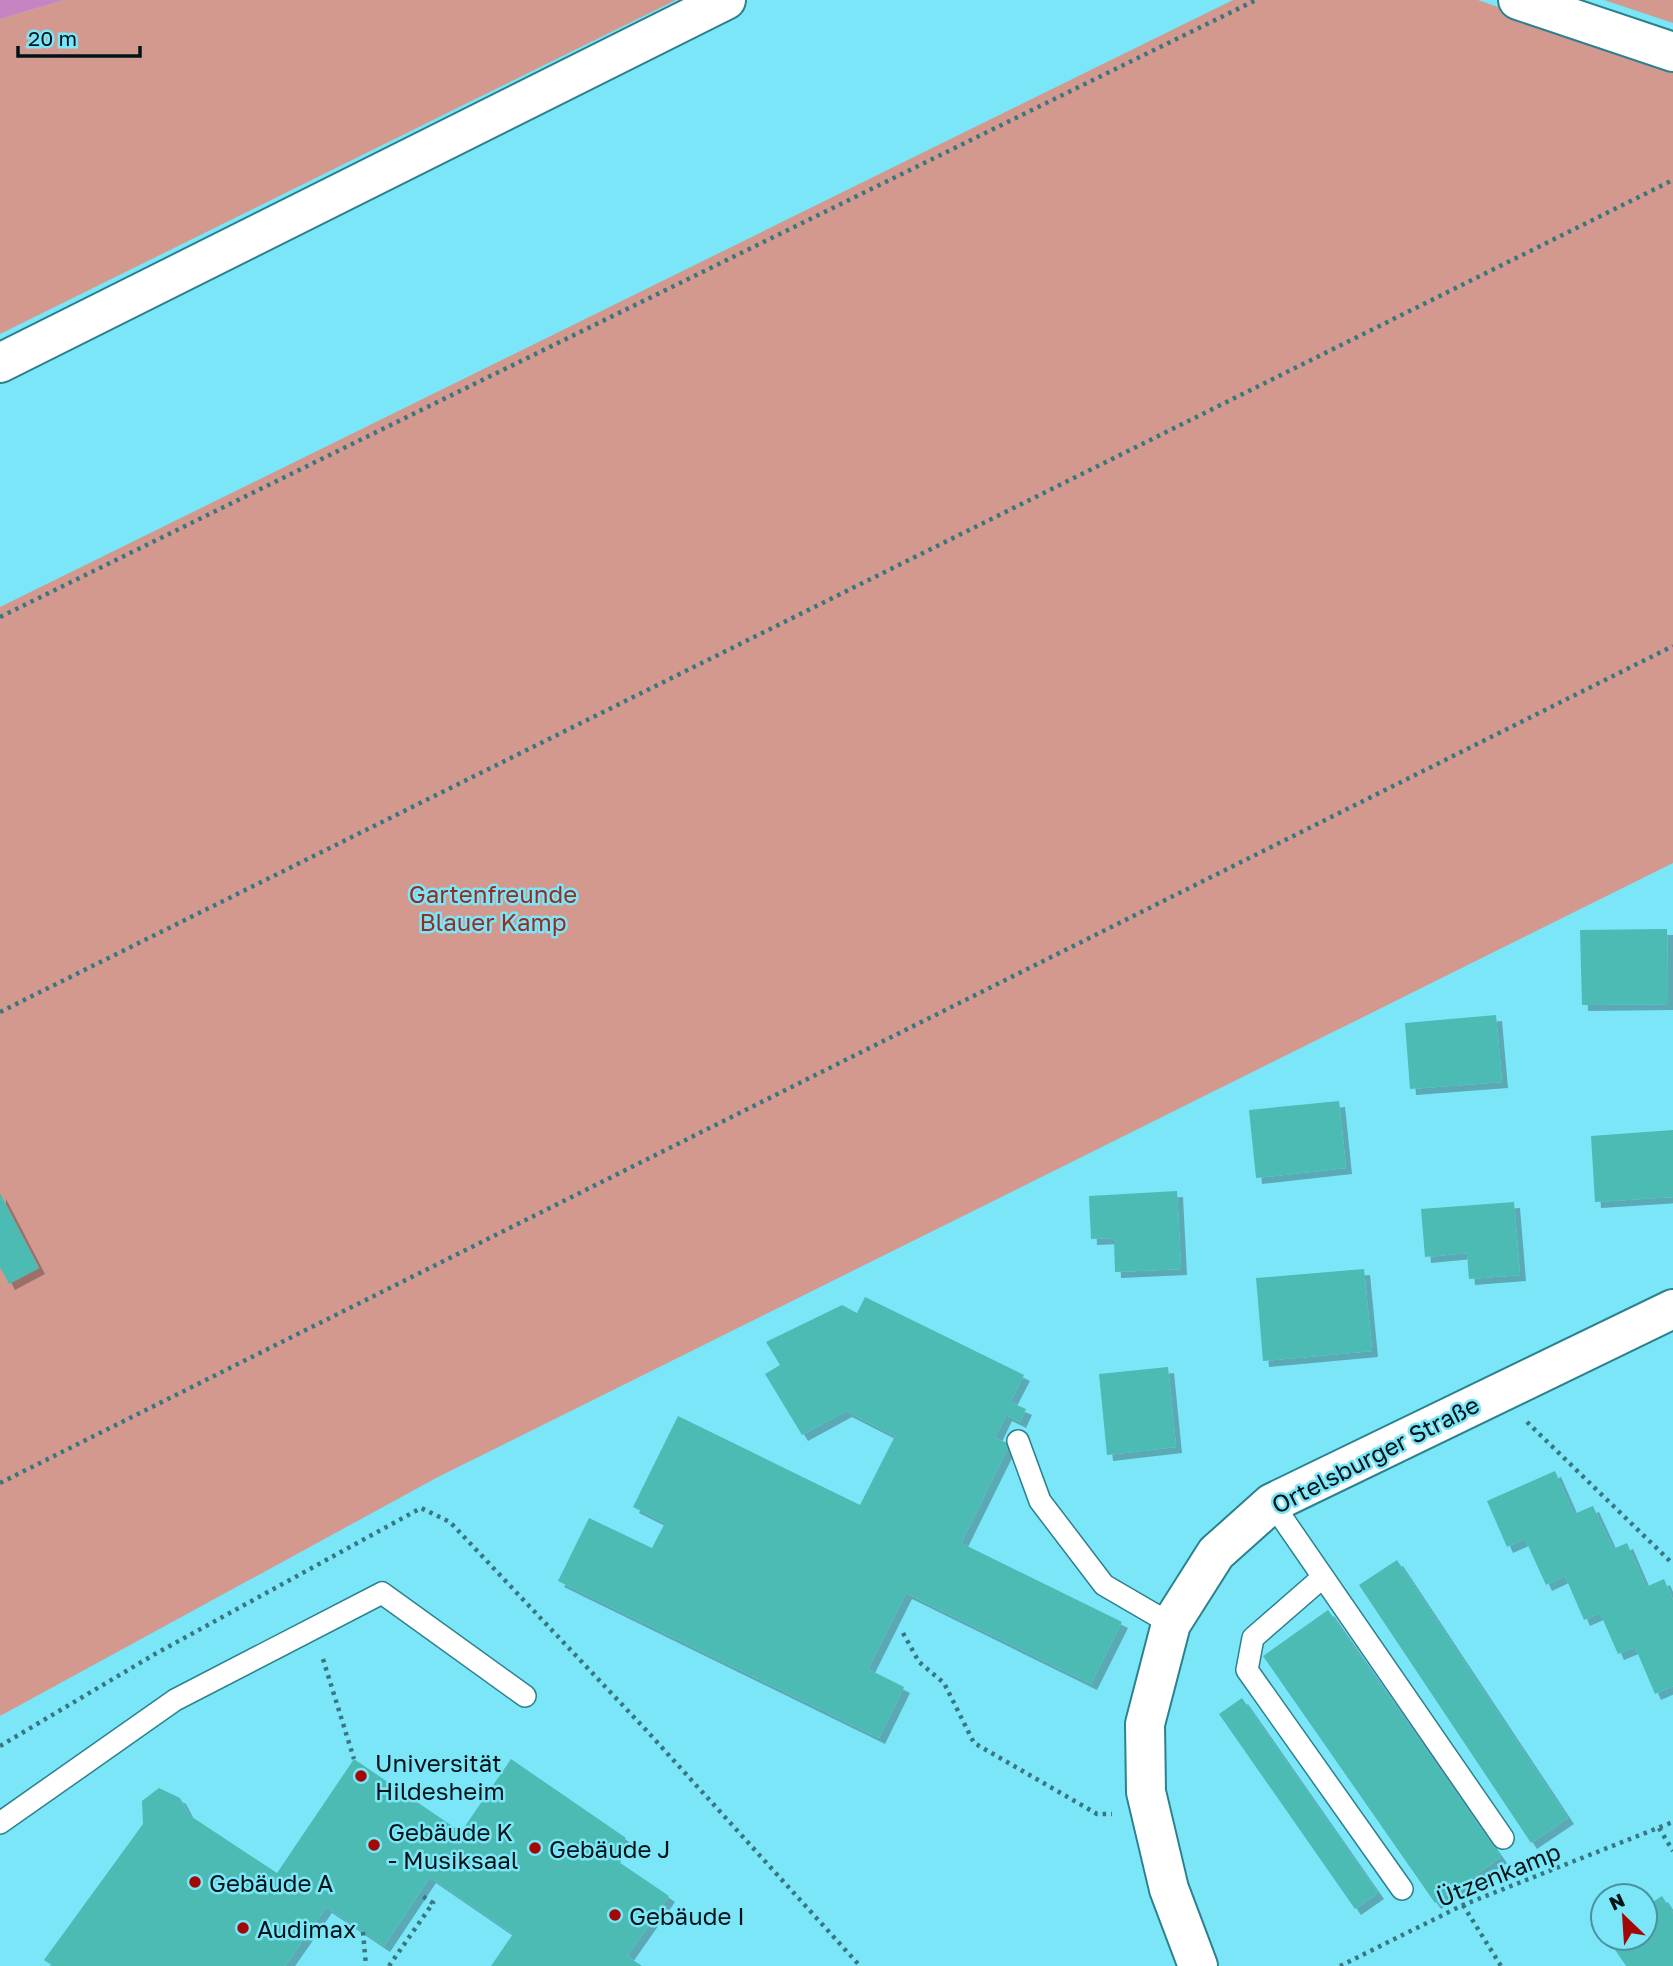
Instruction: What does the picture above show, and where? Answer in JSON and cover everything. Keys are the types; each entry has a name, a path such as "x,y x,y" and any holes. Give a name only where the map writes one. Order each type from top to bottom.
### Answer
{"street":[{"path":"0,363 726,0"},
{"path":"1518,0 1673,52"},
{"name":"Ortelsburger Straße","path":"1198,1966 1169,1889 1146,1792 1145,1724 1171,1624 1216,1553 1272,1503 1673,1309"}],"lane":[{"path":"1018,1441 1041,1501 1104,1585 1171,1624"},
{"path":"1272,1503 1503,1838"},
{"path":"1323,1577 1253,1638 1247,1670 1402,1889"},
{"path":"0,1823 175,1700 382,1593 524,1696"}],"path":[{"path":"0,617 1256,0"},
{"path":"0,1012 1673,180"},
{"path":"0,1483 1673,646"},
{"path":"1496,1393 1673,1564"},
{"path":"903,1633 919,1662 944,1683 974,1744 1097,1814 1151,1812"},
{"path":"326,1669 354,1759"},
{"name":"Ützenkamp","path":"1340,1966 1463,1905 1673,1822"},
{"path":"1659,1828 1673,1851"},
{"path":"389,1966 433,1903 419,1894"},
{"path":"1463,1905 1501,1966"},
{"path":"363,1932 366,1966"}],"green space":[{"path":"64,0 676,0 0,334 0,19"},
{"name":"Gartenfreunde Blauer Kamp","path":"1233,0 1478,0 1673,67 1673,863 438,1477 0,1716 0,607"},
{"path":"1604,0 1673,0 1673,23"}],"shaded area":[{"path":"0,0 64,0 0,19"}],"building":[{"path":"1667,929 1668,1004 1582,1005 1580,930"},
{"path":"1496,1015 1502,1082 1410,1089 1405,1023"},
{"path":"1339,1101 1346,1168 1256,1178 1249,1110"},
{"path":"1673,1130 1673,1197 1595,1202 1591,1136"},
{"path":"1177,1191 1181,1269 1115,1272 1114,1238 1091,1239 1089,1196"},
{"path":"0,1193 39,1268 9,1284 0,1267"},
{"path":"1514,1202 1520,1275 1469,1279 1467,1253 1425,1257 1421,1209"},
{"path":"1364,1269 1372,1351 1263,1361 1256,1278"},
{"path":"865,1297 1024,1375 1010,1402 1026,1409 1020,1422 1006,1415 995,1438 1010,1444 961,1543 1122,1622 1091,1684 906,1593 868,1669 904,1687 879,1738 558,1581 589,1518 652,1548 665,1523 633,1507 678,1416 860,1505 895,1436 846,1411 802,1435 765,1374 780,1365 766,1342 842,1305 857,1313"},
{"path":"1168,1367 1176,1447 1107,1455 1099,1374"},
{"path":"1555,1471 1574,1514 1593,1506 1613,1549 1627,1543 1646,1587 1664,1579 1673,1600 1673,1686 1655,1694 1635,1647 1618,1654 1600,1613 1584,1620 1565,1576 1546,1585 1525,1539 1507,1547 1487,1501"},
{"path":"1397,1560 1568,1818 1531,1843 1359,1585"},
{"path":"1328,1610 1501,1857 1435,1903 1263,1656"},
{"path":"1242,1698 1378,1893 1355,1909 1219,1714"},
{"path":"354,1759 461,1832 511,1759 626,1838 613,1858 669,1896 627,1956 642,1966 491,1966 513,1934 430,1877 384,1946 326,1907 285,1966 53,1966 44,1960 143,1824 142,1801 159,1788 180,1798 189,1815 277,1873"},
{"path":"1662,1896 1673,1913 1673,1966 1626,1966 1616,1952 1659,1952 1659,1898"}],"place":[{"name":"Universität Hildesheim","path":"361,1776"},
{"name":"Gebäude K - Musiksaal","path":"374,1845"},
{"name":"Gebäude J","path":"535,1848"},
{"name":"Gebäude A","path":"195,1882"},
{"name":"Gebäude I","path":"615,1915"},
{"name":"Audimax","path":"243,1928"}]}
